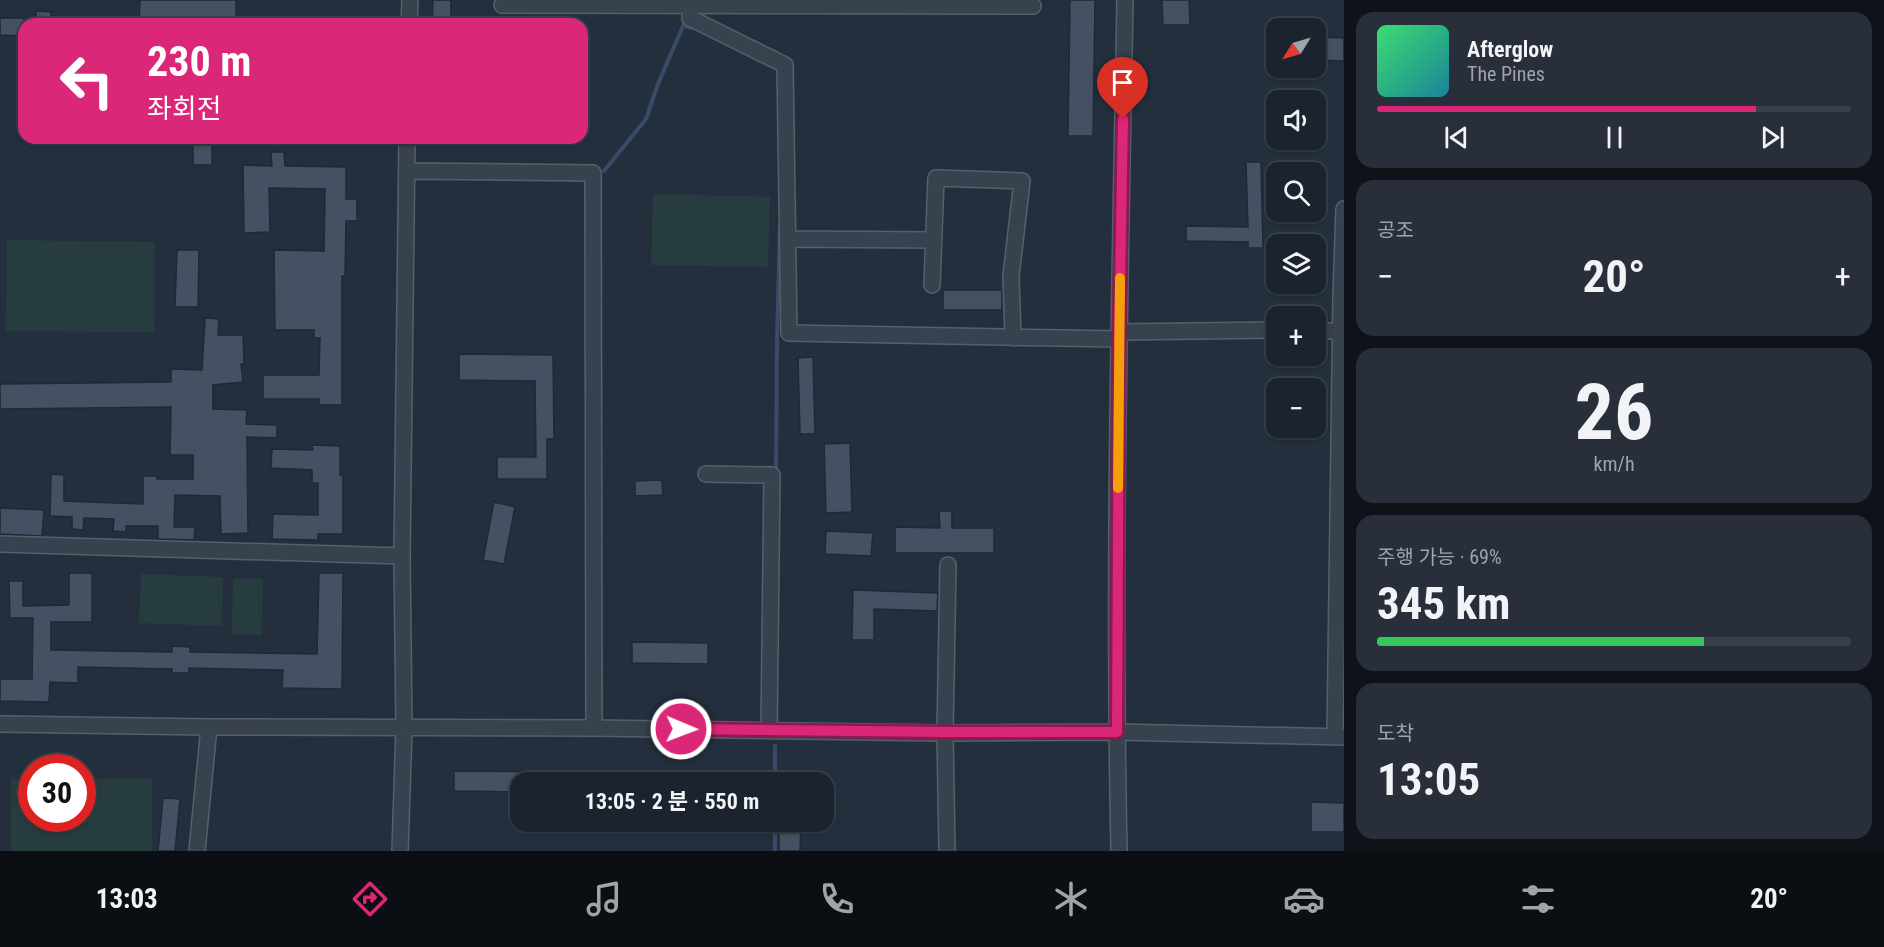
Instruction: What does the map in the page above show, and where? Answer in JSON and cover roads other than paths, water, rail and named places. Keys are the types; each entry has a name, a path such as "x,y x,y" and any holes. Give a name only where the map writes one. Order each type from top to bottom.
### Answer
{"street":[{"path":"409,18 410,0"},
{"path":"1119,851 1117,732 1119,336 1125,0"},
{"path":"690,3 690,18 785,65 789,333 1013,338 1266,330"},
{"path":"502,5 690,3 1033,6"},
{"path":"400,851 404,728 402,556 407,144"},
{"path":"408,171 593,173 594,728"},
{"path":"932,285 936,178 1022,182 1011,276 1013,338"},
{"path":"0,724 1117,732 1340,737 1344,209"},
{"path":"788,239 934,240"},
{"path":"1326,331 1342,331"},
{"path":"706,474 772,475 769,731"},
{"path":"0,544 402,556"},
{"path":"947,851 945,732 948,565"},
{"path":"196,851 209,727"}],"waterway":[{"path":"604,171 646,119 683,26 694,28"},
{"path":"776,473 780,225"},
{"path":"775,746 775,772"},
{"path":"775,832 775,851"}]}
